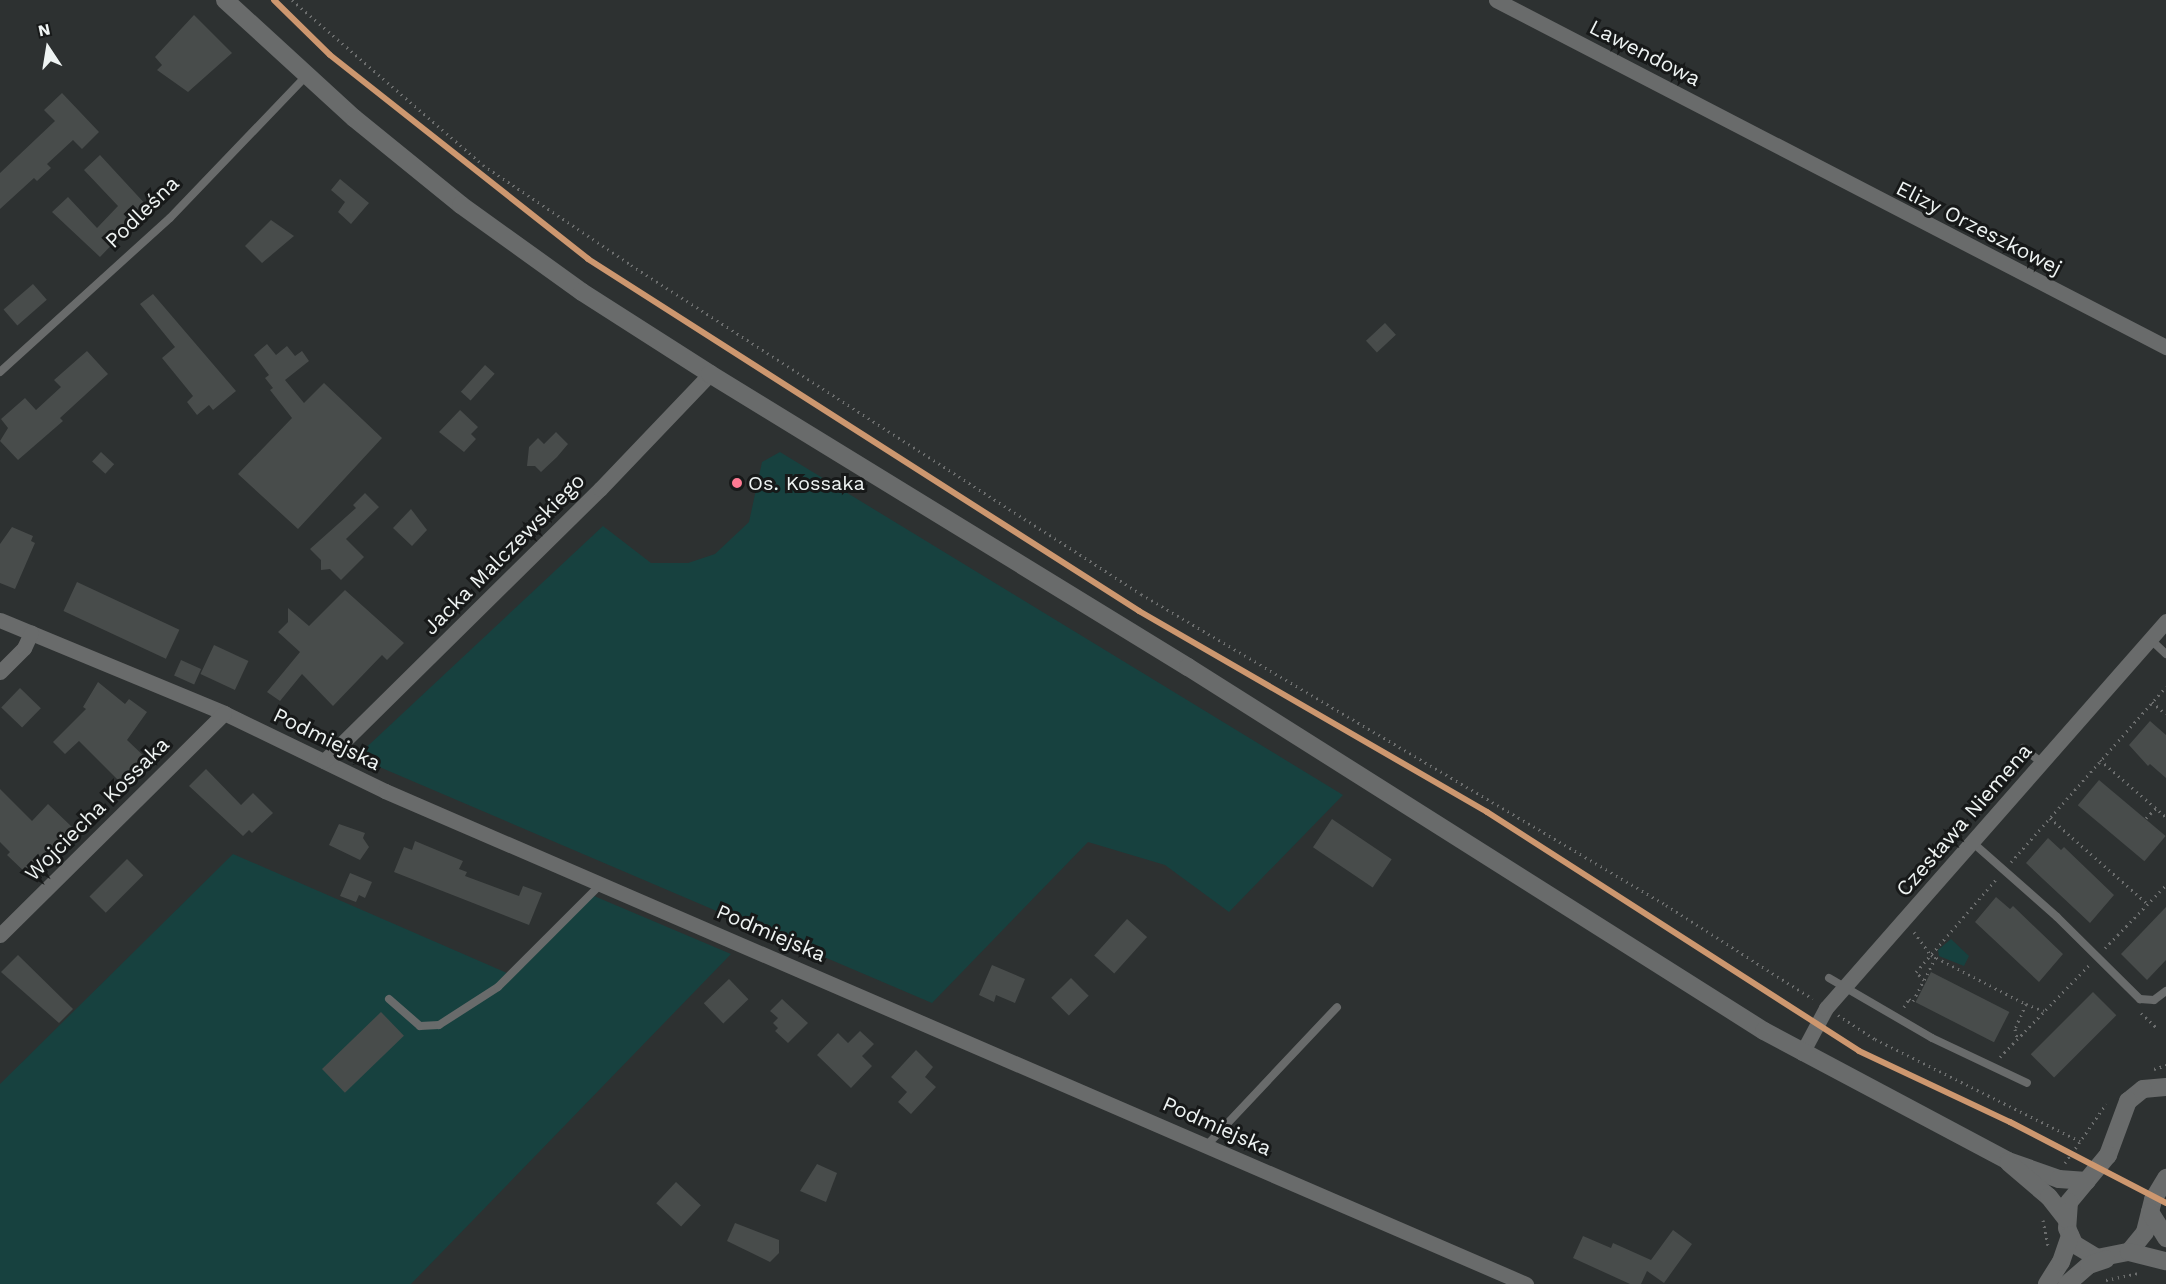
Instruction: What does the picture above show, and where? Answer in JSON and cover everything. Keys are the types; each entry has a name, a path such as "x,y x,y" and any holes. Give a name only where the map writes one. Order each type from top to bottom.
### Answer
{"street":[{"path":"225,0 306,76 443,190 539,262 710,374 1208,680 1802,1053 2008,1161 2059,1179 2087,1181"},
{"name":"Lawendowa","path":"1496,0 1774,143"},
{"name":"Elizy Orzeszkowej","path":"1774,143 2166,347"},
{"name":"Jacka Malczewskiego","path":"324,761 600,489 710,374"},
{"name":"Podmiejska","path":"0,620 224,712 324,761 601,884 1208,1144 1526,1284"},
{"name":"Czesława Niemena","path":"1802,1053 1826,1008 2166,621"},
{"path":"0,672 24,648 31,633"},
{"name":"Wojciecha Kossaka","path":"0,935 224,712"},
{"path":"2046,1284 2061,1262 2068,1228 2069,1202 2108,1155 2128,1101 2143,1089 2165,1086"},
{"path":"2008,1161 2049,1197 2080,1250 2106,1258"},
{"path":"2129,1252 2140,1239 2166,1178"},
{"path":"2150,1212 2166,1238"},
{"path":"2067,1284 2090,1265 2129,1252 2166,1261"}],"lane":[{"name":"Podleśna","path":"0,372 170,218 306,76"},
{"path":"2150,639 2166,654"},
{"path":"2024,748 2042,763"},
{"path":"1972,842 2140,999 2154,1000 2166,991"},
{"path":"389,999 420,1026 439,1025 498,987 601,884"},
{"path":"1829,978 2027,1083"},
{"path":"1208,1144 1337,1007"}],"path":[{"path":"292,0 483,165 631,265 1141,594 1677,911 1875,1039 2080,1141"},
{"path":"1924,980 1916,972 2166,687"},
{"path":"2152,702 2166,714"},
{"path":"2100,760 2166,817"},
{"path":"2146,818 2156,808"},
{"path":"2050,819 2148,904"},
{"path":"2103,950 2166,885"},
{"path":"1911,930 1927,945 1931,955 2044,1011"},
{"path":"1903,1009 1924,980 1936,957"},
{"path":"1995,1068 2000,1056 2090,963"},
{"path":"2018,1038 2015,1029 2026,1004"},
{"path":"1896,1005 1911,1014"},
{"path":"1992,1054 2000,1056"}],"shaded area":[{"path":"780,452 1343,795 1229,912 1165,865 1088,842 932,1003 356,757 603,526 651,563 688,563 715,554 749,522 762,462"},
{"path":"233,854 507,973 587,893 731,954 411,1284 0,1284 0,1084"},
{"path":"1951,939 1969,956 1964,966 1939,956 1938,950"}],"building":[{"path":"194,15 232,53 188,92 157,70 162,65 155,57"},
{"path":"62,93 99,132 82,149 73,140 47,164 51,168 37,181 34,178 0,209 0,173 55,121 44,110"},
{"path":"100,155 148,207 100,257 52,212 68,197 97,228 118,206 84,170"},
{"path":"340,179 369,203 351,224 338,212 345,202 331,190"},
{"path":"271,220 294,236 262,263 245,246"},
{"path":"33,284 47,300 17,325 4,310"},
{"path":"153,294 236,391 213,410 209,405 197,415 187,402 193,396 162,358 175,347 140,304"},
{"path":"1385,323 1396,335 1377,352 1366,341"},
{"path":"267,344 276,355 287,346 295,356 302,351 309,361 285,380 304,403 324,383 382,438 298,529 238,474 292,418 270,390 273,388 265,378 269,375 254,355"},
{"path":"87,351 108,374 60,418 63,421 18,460 0,441 8,428 1,419 25,398 36,410 61,387 54,380"},
{"path":"485,365 495,374 471,400 461,392"},
{"path":"460,410 478,427 471,434 476,439 464,452 439,432"},
{"path":"556,432 568,444 557,457 541,472 535,466 527,466 529,447 538,438 544,444"},
{"path":"101,452 114,464 105,474 92,462"},
{"path":"365,493 379,507 346,539 364,557 341,580 330,569 321,570 321,560 310,549 356,508 353,505"},
{"path":"411,509 427,530 412,546 393,528"},
{"path":"12,527 33,536 31,541 35,543 15,589 0,583 0,544"},
{"path":"77,582 179,630 166,659 63,611"},
{"path":"345,590 404,643 387,660 382,655 333,706 302,674 280,701 267,692 300,652 278,632 288,622 288,608 309,626"},
{"path":"214,645 248,661 235,690 200,674"},
{"path":"181,660 201,669 194,684 174,676"},
{"path":"98,682 125,704 129,699 147,712 127,740 147,759 122,784 79,741 65,754 53,742 86,709 83,707"},
{"path":"20,688 41,708 22,728 1,707"},
{"path":"2150,721 2166,735 2166,778 2150,764 2148,766 2129,745"},
{"path":"206,769 241,805 253,793 273,813 252,833 249,830 243,836 189,786"},
{"path":"2099,780 2166,836 2144,861 2078,805"},
{"path":"0,789 32,821 48,804 72,827 29,876 7,855 10,852 0,842"},
{"path":"1332,819 1392,859 1373,887 1313,847"},
{"path":"339,824 365,833 363,838 369,847 360,860 329,845"},
{"path":"2048,838 2061,850 2064,847 2114,895 2090,923 2026,863"},
{"path":"415,841 463,861 459,869 467,872 465,876 519,896 523,886 542,893 529,925 394,872 404,847 412,850"},
{"path":"127,859 143,875 106,913 90,896"},
{"path":"350,873 372,882 365,898 359,895 356,902 340,896"},
{"path":"1996,897 2010,909 2013,906 2063,954 2039,982 1975,922"},
{"path":"2166,907 2166,960 2147,980 2121,954"},
{"path":"1127,919 1147,937 1114,973 1094,955"},
{"path":"18,955 73,1009 59,1023 1,972"},
{"path":"992,965 1025,979 1015,1003 996,995 994,1002 979,995"},
{"path":"1931,972 2009,1012 1994,1042 1916,1002"},
{"path":"1071,978 1089,996 1069,1015 1051,998"},
{"path":"729,979 748,999 723,1023 704,1003"},
{"path":"2093,992 2116,1015 2054,1078 2031,1054"},
{"path":"782,999 808,1023 788,1043 775,1031 778,1028 773,1023 778,1018 770,1011"},
{"path":"381,1012 404,1036 345,1093 322,1069"},
{"path":"860,1031 874,1044 862,1056 872,1066 851,1088 817,1055 838,1033 848,1043"},
{"path":"916,1050 933,1067 925,1077 936,1087 911,1114 898,1102 907,1092 891,1077"},
{"path":"817,1164 837,1173 826,1202 800,1191"},
{"path":"676,1182 701,1205 681,1226 656,1203"},
{"path":"735,1223 779,1240 779,1253 770,1262 727,1241"},
{"path":"1673,1230 1692,1244 1664,1283 1647,1271 1641,1284 1630,1284 1573,1258 1583,1236 1611,1248 1613,1243 1651,1260"}],"transit line":[{"path":"274,0 330,55 588,259 1139,611 1487,812 1859,1051 2010,1122 2166,1203"}],"place":[{"name":"Os. Kossaka","path":"737,483"}]}
